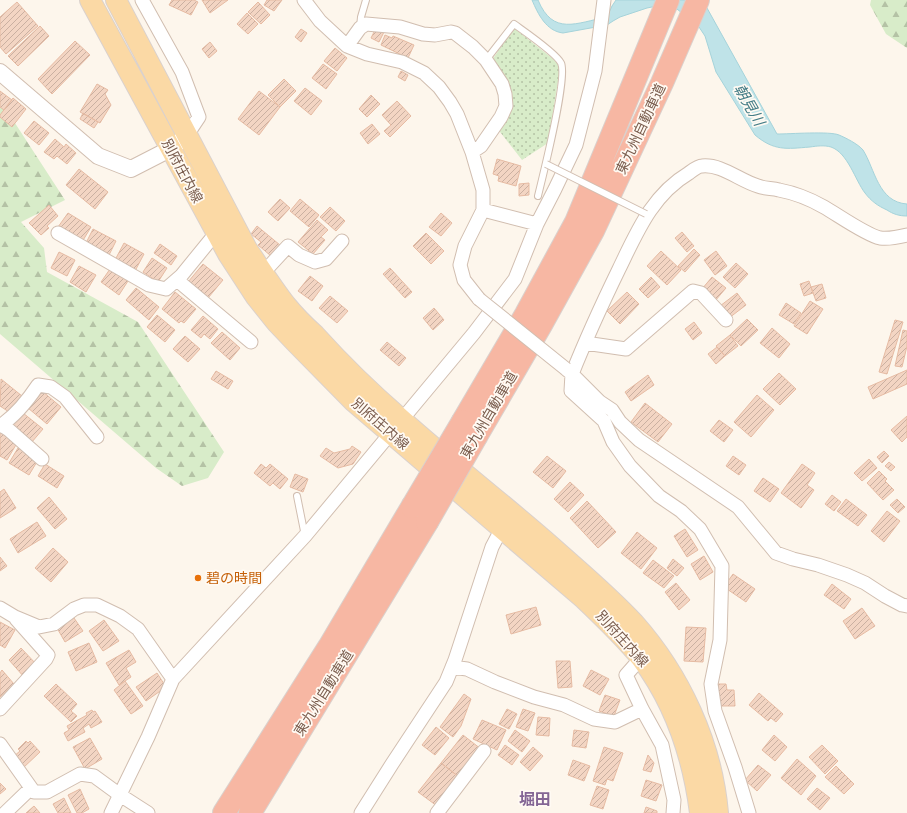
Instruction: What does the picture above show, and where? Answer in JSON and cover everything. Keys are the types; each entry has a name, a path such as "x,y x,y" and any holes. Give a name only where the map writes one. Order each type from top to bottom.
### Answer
{"highway":[{"name":"東九州自動車道","path":"250,813 428,522 470,428 526,314 576,222 668,0"},
{"name":"東九州自動車道","path":"224,813 329,647 412,507 470,428 541,326 593,231 662,83 698,0"}],"main road":[{"name":"別府庄内線","path":"90,0 233,263 252,292 281,327 354,402 396,427 508,521 596,586 616,605 650,642 666,665 692,713 701,736 714,781 718,813"},
{"name":"別府庄内線","path":"116,0 247,250 288,307 352,373 396,427"},
{"name":"別府庄内線","path":"508,521 607,621 641,658 654,677 665,697 683,738 694,778 700,813"}],"street":[{"path":"0,72 98,156 131,168 170,149 187,135 199,117 182,72 142,0"},
{"path":"304,0 320,21 347,46 367,54 402,62 424,73 439,86 450,102 457,114 472,152 483,190 483,210 465,246 460,265 464,280 479,299 569,372 600,402 612,410 620,422 639,440 738,507 776,553 847,575 865,583 902,605 907,606"},
{"path":"111,813 173,679 305,536 474,333 515,279 537,224 576,145 595,71 598,34 604,0"},
{"path":"347,46 360,28 366,24 400,28 423,34 435,35 451,32 455,33 486,60 502,84 505,94 506,106 501,117 481,146 472,152"},
{"path":"749,813 735,767 715,712 711,684 720,640 722,566 700,529 681,511 659,496 630,466 613,442 604,421 571,392 569,372 646,214 658,198 685,175 701,166 715,166 760,187 778,189 798,195 820,205 867,233 880,238 907,235"},
{"path":"483,210 537,224"},
{"path":"58,233 148,285 166,289 177,280 216,233"},
{"path":"263,273 288,246 299,255 315,262 326,259 342,241"},
{"path":"177,280 251,342"},
{"path":"584,343 626,348 692,291 701,293 726,320"},
{"path":"0,426 5,423 28,400 38,386 51,387 65,397 97,436"},
{"path":"0,426 9,430 42,458"},
{"path":"361,813 446,682 492,547 508,521"},
{"path":"0,608 15,617 39,626 54,624 74,609 84,605 97,605 120,616 138,629 173,679"},
{"path":"0,709 48,655 15,617"},
{"path":"641,658 626,675 642,709 662,745 674,800 673,813"},
{"path":"452,667 468,669 495,682 564,705 594,719 614,722 642,709"},
{"path":"0,744 34,792 47,792 80,774 94,776 148,813"},
{"path":"437,813 484,752"},
{"path":"5,813 31,788"}],"lane":[{"path":"360,28 361,17 366,0"},
{"path":"486,60 514,24 556,57 562,64 563,77 555,124 538,196"},
{"path":"546,164 646,214"},
{"path":"297,496 305,536"}],"green space":[{"path":"871,0 907,0 907,48 886,34 870,5"},
{"path":"514,28 557,62 560,69 548,143 522,160 497,128 504,117 492,60"},
{"path":"0,100 65,200 21,222 44,248 47,272 138,322 224,452 208,478 182,486 156,468 0,334"}],"water":[{"name":"朝見川","path":"532,0 538,0 544,11 551,19 558,23 566,24 576,24 607,17 616,0 689,0 707,8 777,134 834,134 842,136 855,143 863,150 883,191 897,202 907,204 907,216 894,214 872,201 861,188 847,161 837,150 826,146 781,148 768,144 755,135 716,72 705,36 699,27 677,9 657,6 647,8 620,17 607,25 563,33 552,29 543,21"}],"building":[{"path":"172,0 194,0 198,2 191,15 169,5"},
{"path":"202,0 228,0 210,13"},
{"path":"267,0 282,0 274,11 264,5"},
{"path":"17,2 38,26 6,54 0,47 0,17"},
{"path":"258,2 270,15 261,24 248,12"},
{"path":"247,13 258,24 248,34 237,24"},
{"path":"40,26 49,36 18,66 8,56"},
{"path":"376,28 384,32 379,42 371,38"},
{"path":"301,29 307,33 301,42 295,37"},
{"path":"385,35 392,38 393,36 414,45 408,58 381,45"},
{"path":"75,41 90,55 52,94 38,79"},
{"path":"210,42 217,51 209,58 202,49"},
{"path":"335,48 347,58 337,71 324,61"},
{"path":"323,64 337,74 326,89 312,78"},
{"path":"401,71 408,75 405,81 398,77"},
{"path":"284,79 296,91 280,107 268,95"},
{"path":"97,84 108,90 105,94 111,105 100,123 80,112"},
{"path":"305,88 322,101 311,115 294,101"},
{"path":"0,91 12,100 4,110 0,107"},
{"path":"259,91 280,107 259,135 238,119"},
{"path":"371,95 380,104 367,117 359,109"},
{"path":"13,98 26,109 12,127 0,117 0,115"},
{"path":"397,101 411,116 390,137 384,131 391,125 382,115"},
{"path":"83,113 98,122 94,128 80,119"},
{"path":"34,121 49,133 39,145 24,133"},
{"path":"372,124 380,134 368,144 360,133"},
{"path":"55,139 64,147 66,144 76,153 67,164 57,156 54,159 44,152"},
{"path":"497,159 521,166 516,186 498,181 499,176 493,174"},
{"path":"79,169 108,192 95,209 66,185"},
{"path":"529,183 529,195 519,196 519,184"},
{"path":"280,199 290,208 278,221 268,212"},
{"path":"300,199 319,215 309,227 290,211"},
{"path":"49,205 58,216 47,226 49,228 41,235 29,223"},
{"path":"330,207 345,221 336,231 320,217"},
{"path":"68,213 91,227 82,242 58,227"},
{"path":"441,213 452,223 441,236 429,227"},
{"path":"317,220 328,230 321,237 325,240 313,254 298,242"},
{"path":"257,226 280,245 271,256 258,245 261,242 251,234"},
{"path":"93,229 116,241 109,255 86,243"},
{"path":"682,232 694,246 687,252 675,238"},
{"path":"426,233 444,251 431,264 413,246"},
{"path":"124,243 144,254 135,271 115,260"},
{"path":"160,244 177,256 171,265 154,253"},
{"path":"694,249 700,255 685,272 678,266"},
{"path":"661,251 681,270 667,285 647,266"},
{"path":"716,251 727,266 715,275 704,260"},
{"path":"59,252 75,260 67,276 51,268"},
{"path":"152,258 167,268 158,282 143,272"},
{"path":"736,263 748,274 735,288 723,277"},
{"path":"203,264 223,280 208,298 188,282"},
{"path":"79,266 96,275 86,292 70,282"},
{"path":"390,268 412,292 405,298 383,274"},
{"path":"110,269 128,281 119,295 101,282"},
{"path":"310,276 323,286 312,301 298,291"},
{"path":"651,277 660,287 648,298 639,289"},
{"path":"712,277 726,288 715,301 702,289"},
{"path":"809,281 813,293 804,296 800,284"},
{"path":"822,284 826,298 816,301 811,287"},
{"path":"136,288 159,307 149,320 126,300"},
{"path":"175,292 196,309 184,323 181,321 179,323 162,309"},
{"path":"627,292 639,304 620,324 607,311"},
{"path":"737,293 746,305 729,318 720,306"},
{"path":"330,296 348,311 337,323 319,308"},
{"path":"810,301 823,309 807,334 794,326"},
{"path":"786,303 801,313 794,324 779,315"},
{"path":"434,308 444,320 433,330 423,318"},
{"path":"157,315 175,330 165,342 147,327"},
{"path":"203,316 218,329 210,339 204,334 201,338 191,330"},
{"path":"747,319 758,330 741,346 730,335"},
{"path":"895,320 903,322 887,374 879,372"},
{"path":"694,322 702,333 693,340 685,329"},
{"path":"772,328 790,344 779,358 760,343"},
{"path":"903,330 907,331 907,346 902,367 895,366"},
{"path":"222,332 240,348 230,360 211,343"},
{"path":"730,335 738,346 725,356 716,346"},
{"path":"185,336 200,349 188,362 173,349"},
{"path":"387,342 406,358 399,366 380,350"},
{"path":"717,347 725,356 716,364 708,354"},
{"path":"907,370 907,384 873,399 868,387"},
{"path":"216,371 233,381 228,389 211,379"},
{"path":"779,373 796,389 780,405 763,389"},
{"path":"648,375 654,385 631,401 625,392"},
{"path":"1,379 22,396 9,412 0,406"},
{"path":"42,391 61,407 47,424 28,408"},
{"path":"757,395 774,410 751,437 734,422"},
{"path":"645,403 672,424 658,442 631,422"},
{"path":"23,413 43,429 31,443 11,427"},
{"path":"907,416 907,437 902,442 891,430"},
{"path":"719,420 733,430 724,442 710,431"},
{"path":"0,432 17,443 7,460 0,456"},
{"path":"352,446 361,452 353,464 338,468 320,456 326,448 334,453 350,449"},
{"path":"18,448 38,460 29,475 9,463"},
{"path":"884,451 889,456 882,463 877,457"},
{"path":"547,456 566,471 553,488 533,472"},
{"path":"733,456 746,465 739,475 726,466"},
{"path":"869,459 877,468 862,481 854,473"},
{"path":"889,462 895,467 891,471 885,466"},
{"path":"45,464 64,476 57,488 38,476"},
{"path":"261,464 266,468 270,464 288,479 280,489 273,483 270,486 254,473"},
{"path":"802,464 815,473 807,485 814,490 801,508 781,493"},
{"path":"879,471 887,479 885,481 894,490 883,500 867,483"},
{"path":"295,474 308,479 303,492 290,487"},
{"path":"763,478 779,489 770,502 754,491"},
{"path":"570,482 584,495 568,512 554,499"},
{"path":"4,489 16,508 0,518 0,492"},
{"path":"832,495 841,502 834,511 825,504"},
{"path":"49,497 67,519 55,529 37,508"},
{"path":"846,499 867,515 858,526 837,511"},
{"path":"897,499 905,507 898,513 890,505"},
{"path":"587,501 616,532 598,548 570,518"},
{"path":"887,511 900,521 884,542 871,531"},
{"path":"37,522 46,536 18,553 10,539"},
{"path":"685,529 698,550 687,557 674,536"},
{"path":"637,532 657,548 641,569 621,553"},
{"path":"53,548 68,562 51,582 35,568"},
{"path":"704,556 713,572 700,580 691,564"},
{"path":"0,557 7,566 0,571"},
{"path":"673,559 684,568 677,576 667,568"},
{"path":"653,560 674,576 664,588 643,573"},
{"path":"733,574 755,589 746,602 724,587"},
{"path":"676,583 690,600 679,610 665,592"},
{"path":"832,584 851,599 844,609 824,595"},
{"path":"536,607 541,625 511,634 506,615"},
{"path":"862,608 875,626 855,639 843,621"},
{"path":"74,618 83,631 65,642 57,628"},
{"path":"104,620 119,641 103,651 89,631"},
{"path":"0,622 15,630 5,648 0,645"},
{"path":"686,627 706,628 703,662 684,661"},
{"path":"89,643 97,662 76,671 68,652"},
{"path":"21,648 37,665 24,677 9,660"},
{"path":"129,650 136,662 126,668 131,677 119,685 106,663"},
{"path":"556,661 570,661 572,687 558,688"},
{"path":"2,670 14,684 0,697 0,673"},
{"path":"591,670 609,679 600,695 583,686"},
{"path":"157,673 166,687 146,701 136,687"},
{"path":"125,681 143,706 131,714 114,690"},
{"path":"56,684 77,704 71,711 77,716 71,722 44,696"},
{"path":"718,684 726,684 727,690 734,690 735,706 719,706"},
{"path":"759,693 783,714 776,722 771,718 768,721 749,705"},
{"path":"464,694 471,699 461,726 453,737 440,727"},
{"path":"605,695 620,700 614,716 599,711"},
{"path":"507,709 517,714 509,729 499,724"},
{"path":"523,709 535,713 528,731 516,727"},
{"path":"92,710 93,712 95,711 102,722 91,728 89,724 83,728 85,732 68,741 64,733 69,730 67,726 87,715 86,713"},
{"path":"538,717 550,718 549,736 536,735"},
{"path":"482,720 506,730 497,750 473,739"},
{"path":"436,727 449,738 435,755 422,745"},
{"path":"515,730 530,741 522,752 508,741"},
{"path":"574,730 589,732 586,748 572,746"},
{"path":"463,735 481,749 459,777 441,763"},
{"path":"774,735 787,747 775,761 762,750"},
{"path":"90,738 102,759 85,769 73,747"},
{"path":"26,741 28,743 30,741 40,752 23,768 13,757 20,751 18,749"},
{"path":"505,745 519,755 512,765 498,755"},
{"path":"822,745 838,761 825,774 809,757"},
{"path":"533,747 543,756 530,771 520,762"},
{"path":"604,747 623,753 613,781 607,779 605,785 593,781"},
{"path":"648,755 654,763 651,772 643,770"},
{"path":"797,759 816,776 801,795 781,778"},
{"path":"573,760 590,766 584,781 568,775"},
{"path":"441,763 459,777 437,806 418,792"},
{"path":"758,765 771,775 757,791 745,780"},
{"path":"836,766 854,784 844,794 825,777"},
{"path":"646,780 662,785 656,801 641,796"},
{"path":"0,783 6,789 0,794"},
{"path":"597,786 609,790 603,809 590,805"},
{"path":"817,788 830,798 820,810 807,799"},
{"path":"80,789 89,809 82,813 77,813 68,795"},
{"path":"64,798 71,813 58,813 53,804"},
{"path":"34,806 40,813 26,813"},
{"path":"646,807 657,811 657,813 644,813"}],"place":[{"name":"碧の時間","path":"198,578"}],"district":[{"name":"堀田","path":"535,799"}]}
